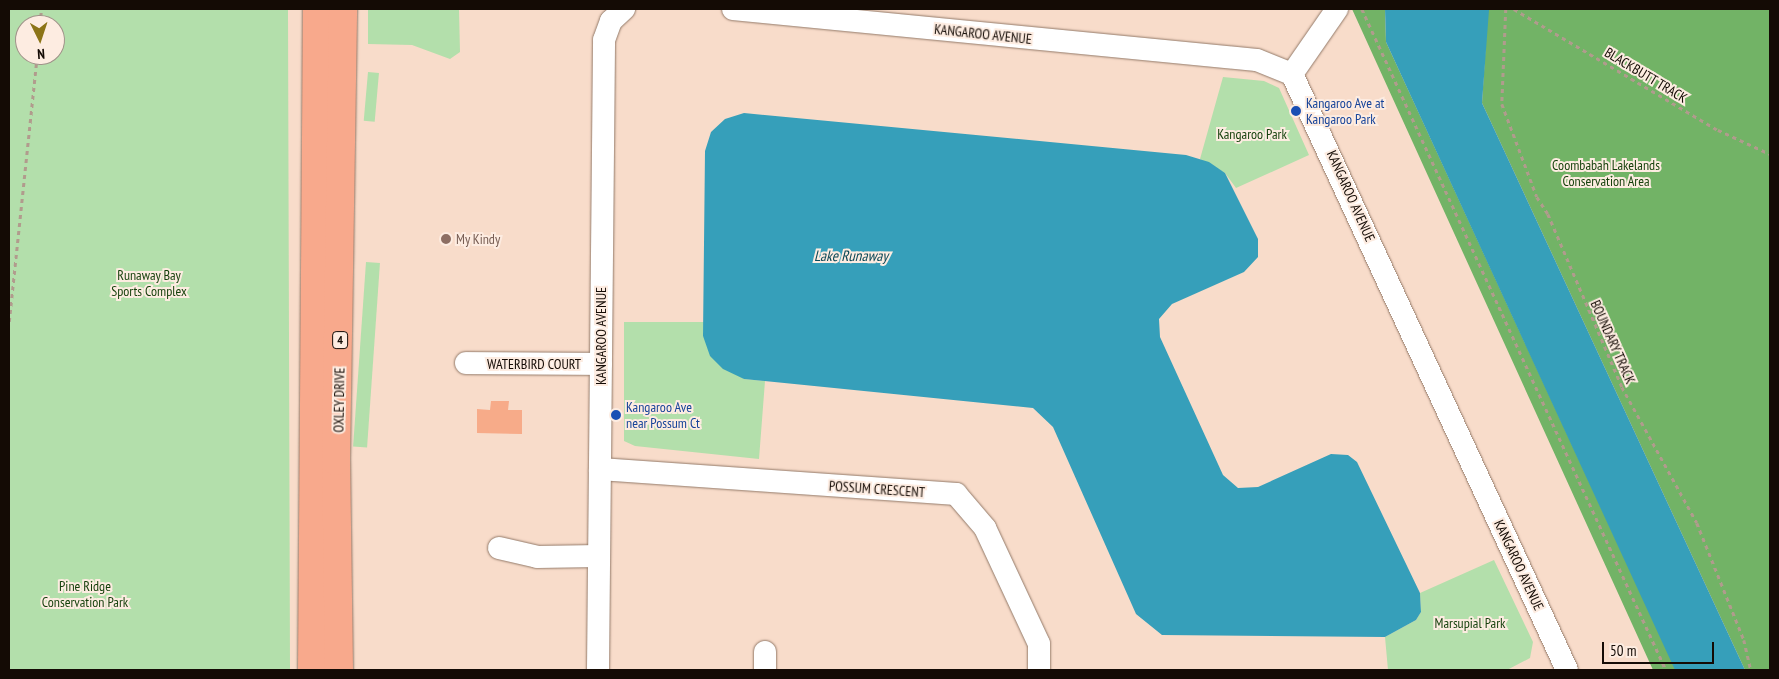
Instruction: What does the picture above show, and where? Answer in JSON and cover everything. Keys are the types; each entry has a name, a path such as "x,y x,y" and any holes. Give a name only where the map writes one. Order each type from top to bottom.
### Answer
{"main road":[{"name":"OXLEY DRIVE","path":"312,670 317,9"},
{"name":"OXLEY DRIVE","path":"339,670 336,461 343,9"}],"street":[{"path":"307,9 317,48"},
{"name":"KANGAROO AVENUE","path":"598,670 604,40 611,21 624,9"},
{"name":"KANGAROO AVENUE","path":"733,9 1257,60 1292,74 1563,669"},
{"path":"1292,74 1337,9"},
{"name":"WATERBIRD COURT","path":"466,363 601,364"},
{"name":"POSSUM CRESCENT","path":"600,469 956,494 985,528 994,546 1039,644 1039,670"},
{"path":"499,548 537,557 599,556"}],"path":[{"path":"1362,9 1666,670"},
{"name":"BOUNDARY TRACK","path":"1506,9 1502,104 1537,198 1548,214 1622,388 1697,523 1744,640 1751,670"},
{"name":"BLACKBUTT TRACK","path":"1514,9 1718,130 1770,154"},
{"path":"9,322 36,65"}],"green space":[{"name":"Runaway Bay Sports Complex","path":"9,9 288,9 290,670 9,670"},
{"path":"368,9 459,9 460,52 450,59 412,45 368,44"},
{"path":"1352,9 1385,9 1386,42 1676,670 1653,670"},
{"name":"Coombabah Lakelands Conservation Area","path":"1488,9 1770,9 1770,670 1745,670 1482,103"},
{"path":"368,72 379,73 375,122 364,121"},
{"name":"Kangaroo Park","path":"1223,77 1264,81 1279,88 1309,155 1236,188 1225,173 1200,159"},
{"path":"366,262 380,263 367,448 353,447"},
{"path":"624,322 704,322 703,336 744,379 765,381 759,459 635,446 624,441"},
{"name":"Marsupial Park","path":"1494,560 1533,642 1530,658 1507,670 1388,670 1385,637 1416,620 1421,612 1420,593"}],"water":[{"path":"1385,9 1489,10 1482,103 1745,670 1675,670 1386,42"},
{"name":"Lake Runaway","path":"744,113 1186,155 1209,162 1225,173 1258,239 1258,257 1244,272 1172,304 1159,319 1160,337 1223,475 1238,488 1258,487 1331,454 1348,455 1357,462 1420,593 1421,612 1416,620 1385,637 1162,635 1136,614 1053,427 1033,408 744,379 723,369 710,356 703,336 705,151 711,132 725,119"}],"building":[{"path":"491,401 509,401 508,410 522,410 522,434 477,433 477,409 490,410"}],"place":[{"name":"Kangaroo Ave at Kangaroo Park","path":"1296,111"},
{"name":"My Kindy","path":"446,239"},
{"name":"Kangaroo Ave near Possum Ct","path":"616,415"}],"park label":[{"name":"Pine Ridge Conservation Park","path":"85,594"}]}
